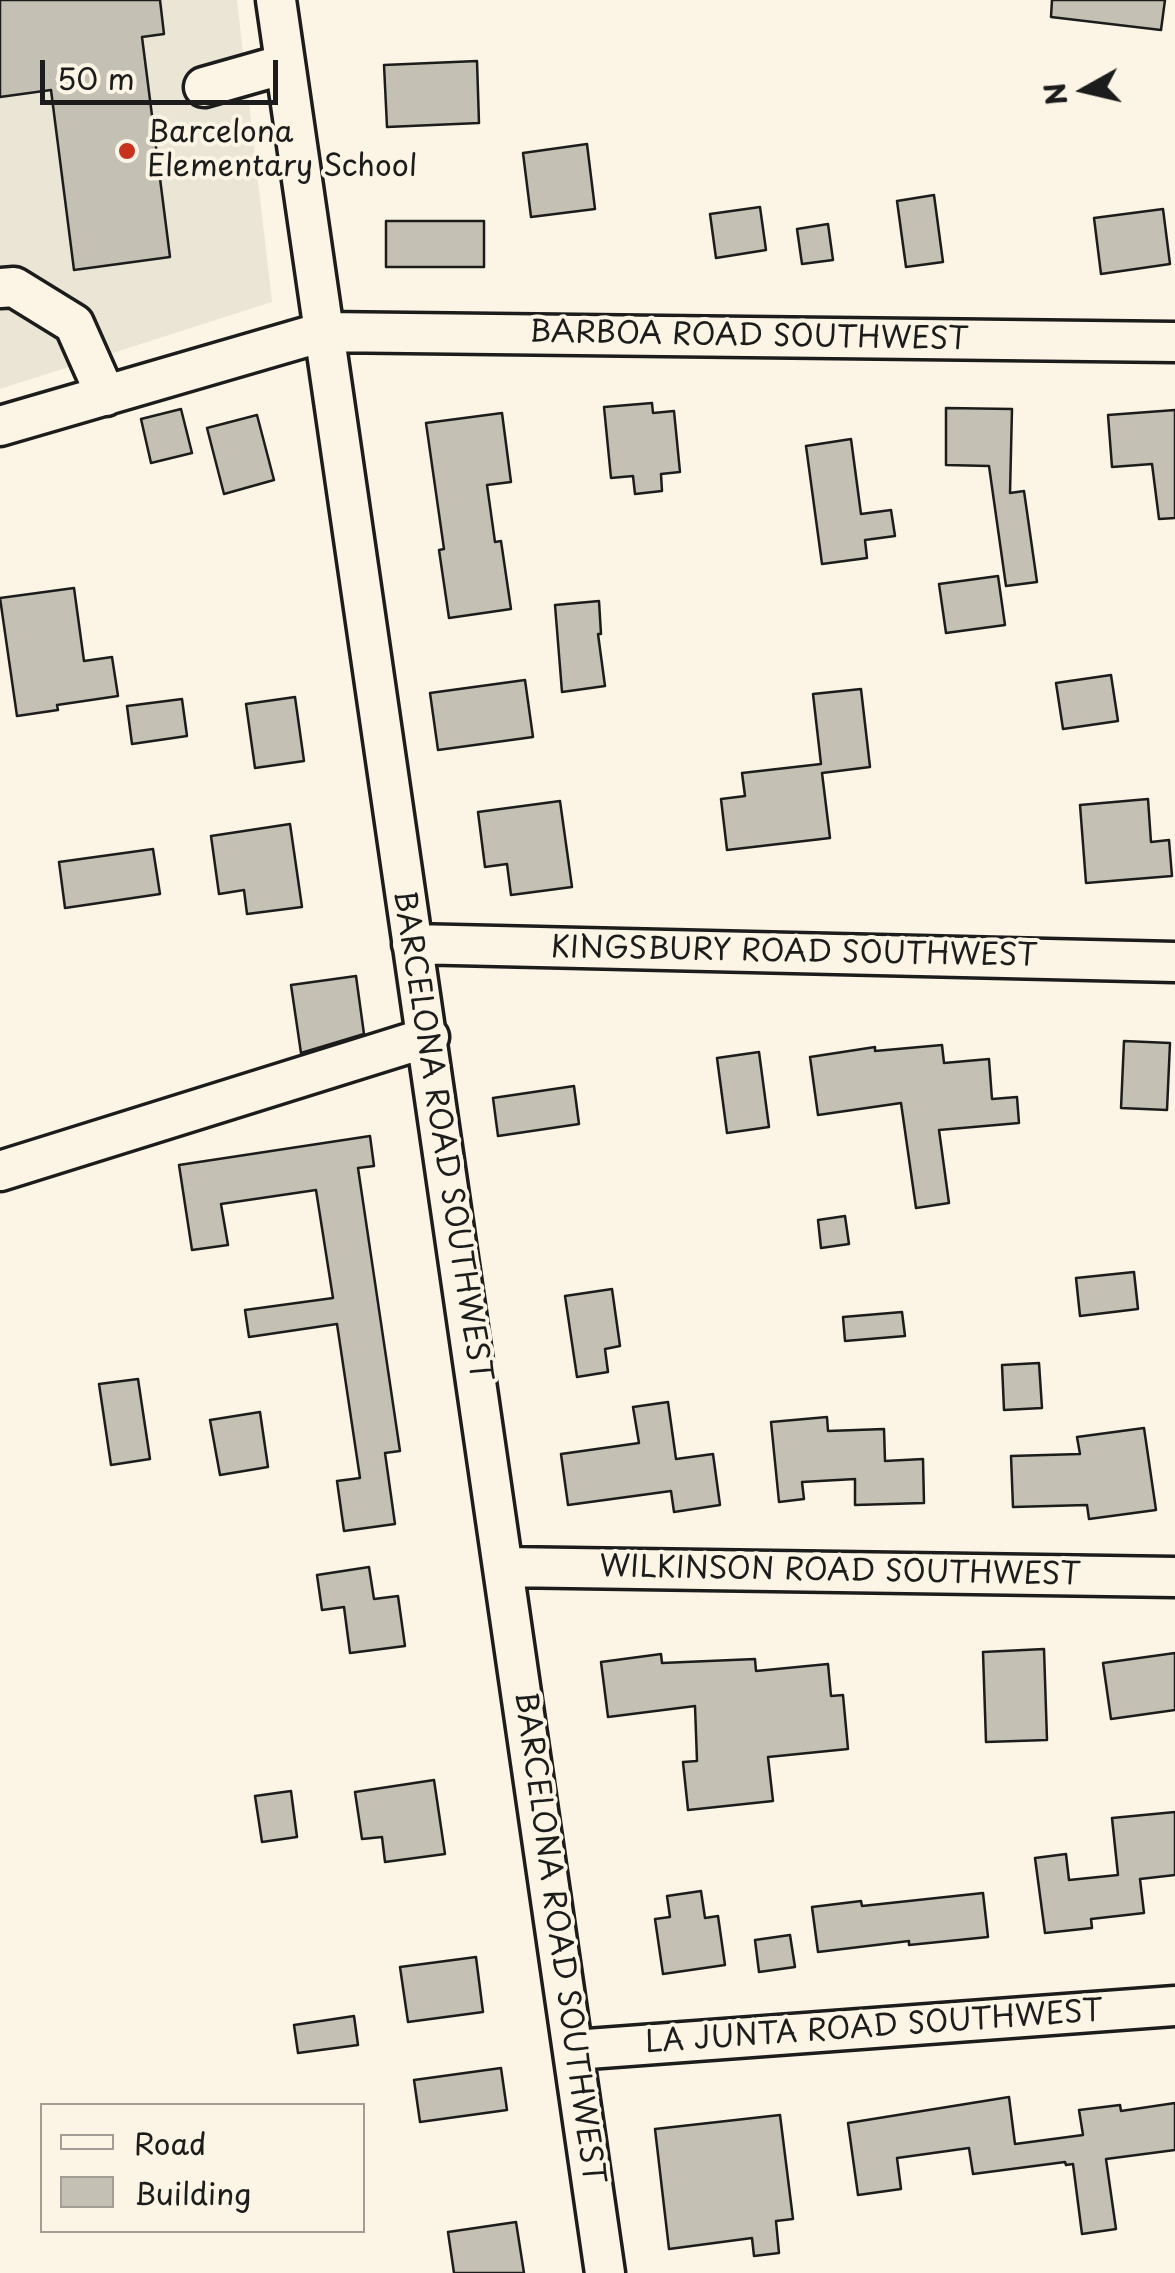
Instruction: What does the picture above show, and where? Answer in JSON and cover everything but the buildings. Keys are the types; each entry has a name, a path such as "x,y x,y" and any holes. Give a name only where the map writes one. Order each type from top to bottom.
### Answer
{"street":[{"name":"BARCELONA ROAD SOUTHWEST","path":"276,0 606,2273"},
{"path":"204,87 285,64"},
{"path":"0,288 14,287 74,324 106,396"},
{"name":"BARBOA ROAD SOUTHWEST","path":"0,426 324,332 1175,342"},
{"name":"KINGSBURY ROAD SOUTHWEST","path":"412,944 1175,962"},
{"path":"0,1171 429,1037"},
{"name":"WILKINSON ROAD SOUTHWEST","path":"504,1567 1175,1577"},
{"name":"LA JUNTA ROAD SOUTHWEST","path":"574,2050 1175,2006"}],"shaded area":[{"name":"Barcelona Elementary School","path":"0,0 237,0 272,302 0,389"}],"place":[{"name":"Barcelona Elementary School","path":"127,151"}]}
